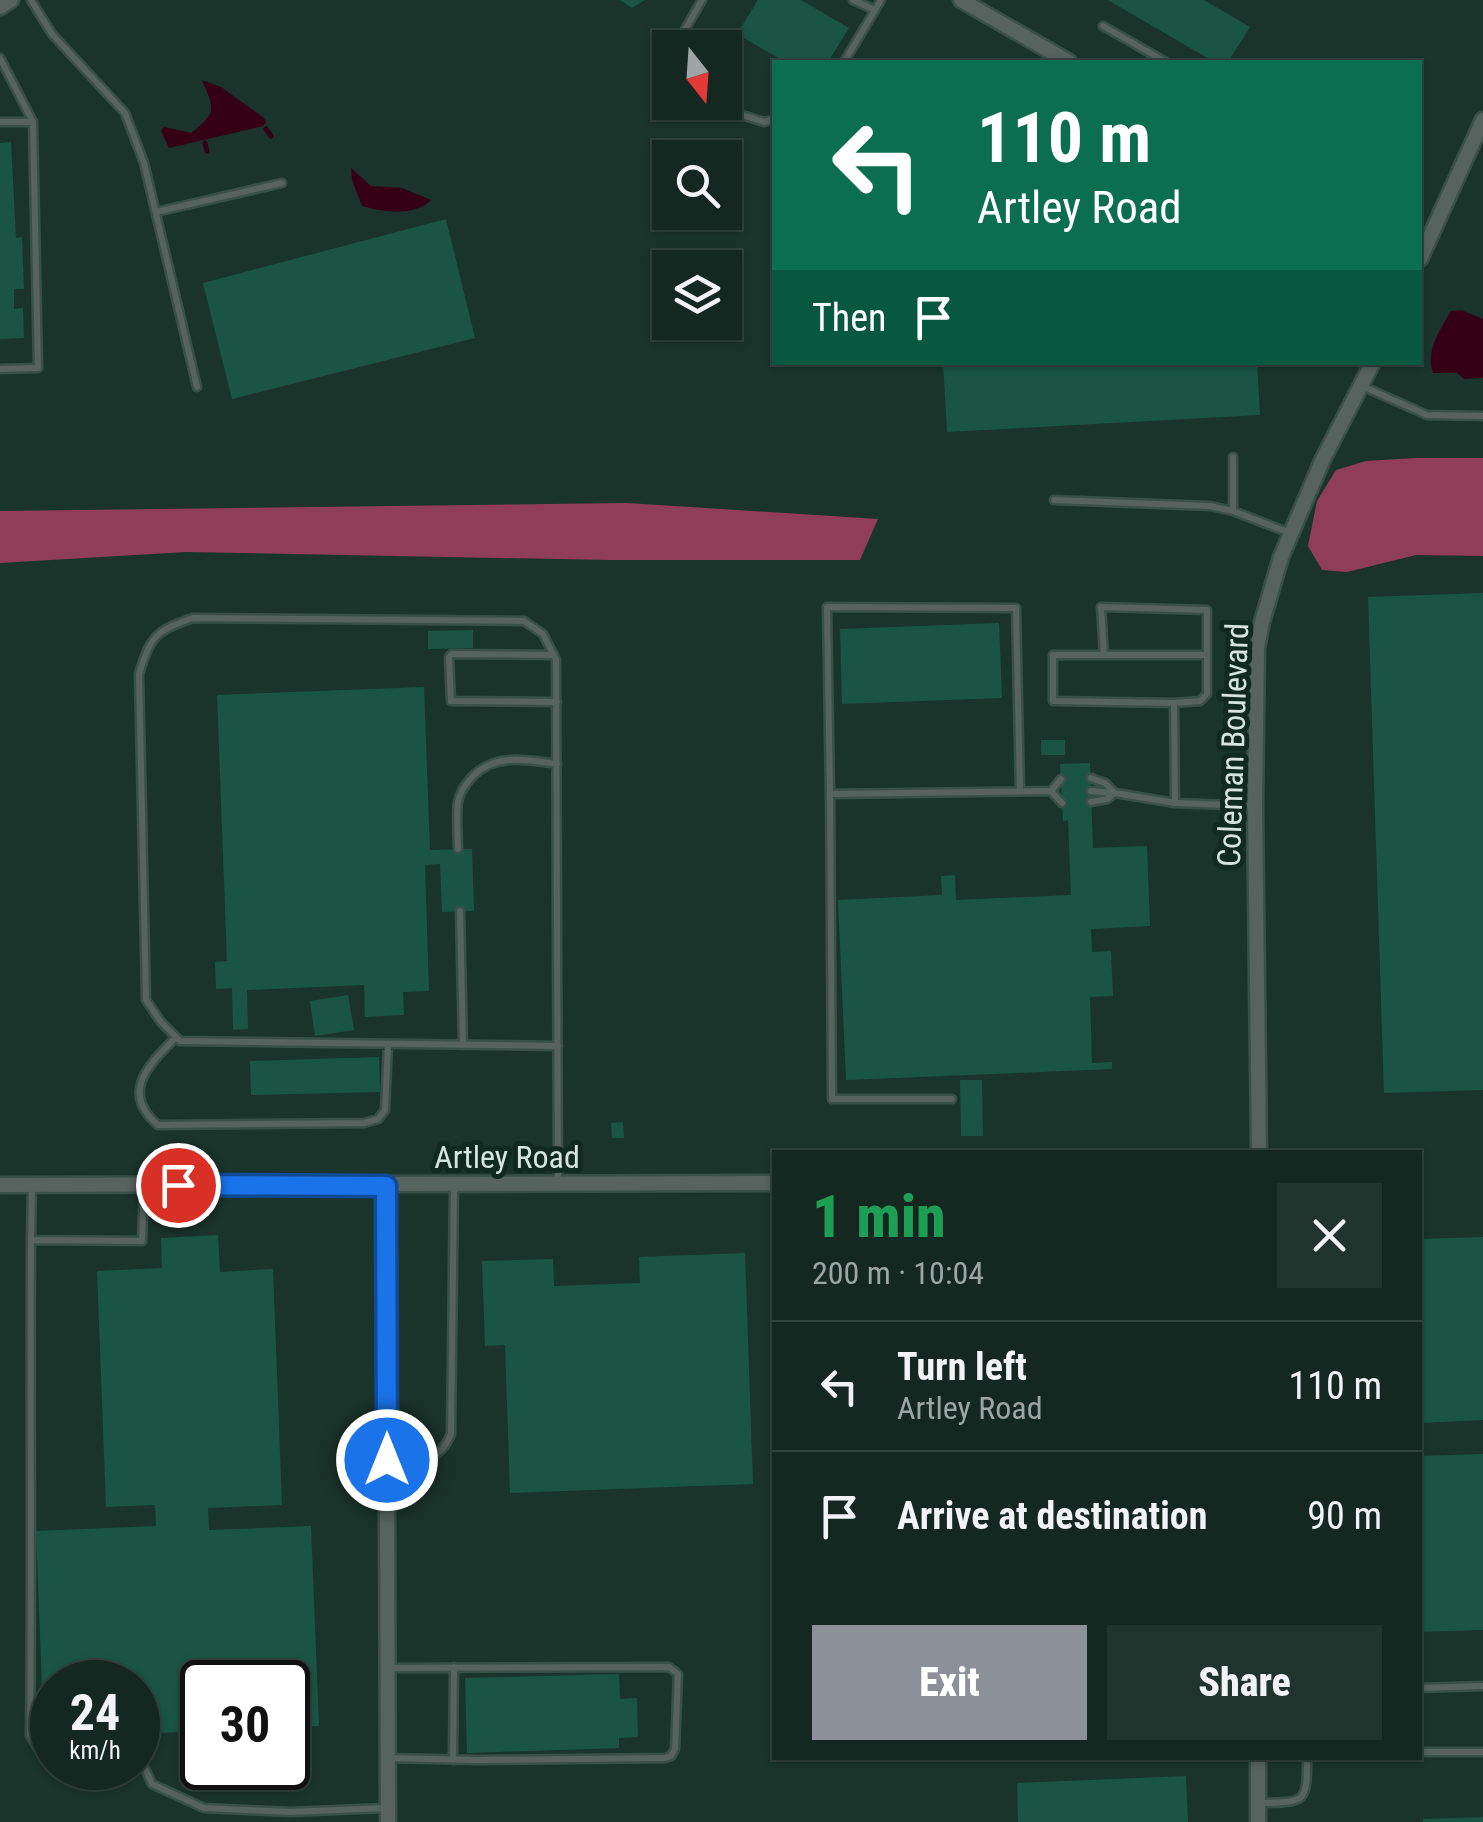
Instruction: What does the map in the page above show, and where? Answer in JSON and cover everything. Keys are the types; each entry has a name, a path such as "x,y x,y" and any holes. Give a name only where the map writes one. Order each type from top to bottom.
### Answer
{"street":[{"path":"0,7 11,0"},
{"path":"961,0 1066,60"},
{"path":"1422,255 1481,130"},
{"name":"Coleman Boulevard","path":"1259,1150 1257,648 1291,533 1371,365"},
{"name":"Artley Road","path":"0,1185 772,1183"},
{"path":"386,1186 388,1815"},
{"path":"1258,1760 1258,1822"}],"lane":[{"path":"31,0 52,34 125,113 144,163 197,386"},
{"path":"685,30 702,0"},
{"path":"853,0 875,10"},
{"path":"845,60 881,0"},
{"path":"1103,26 1162,60"},
{"path":"0,58 33,122 38,368 0,369"},
{"path":"742,115 764,122 772,119"},
{"path":"0,122 33,122"},
{"path":"156,212 282,184"},
{"path":"1362,386 1427,415 1483,416"},
{"path":"1233,511 1234,457"},
{"path":"1054,500 1210,506 1291,533"},
{"path":"1104,656 1102,607 1207,610 1207,655 1207,694 1200,701 1053,701 1053,655 1104,656 1207,655"},
{"path":"952,1099 832,1099 827,608 1016,608 1020,792"},
{"path":"558,1046 180,1041 176,1037 146,1000 144,964 139,674 152,641 164,628 193,618 524,622 543,634 556,660 557,764 558,1046 558,1184"},
{"path":"554,655 449,657 451,701 556,702"},
{"path":"1174,702 1175,803"},
{"path":"458,850 458,799 467,782 481,769 494,762 515,759 557,764"},
{"path":"1090,778 1105,782 1114,793"},
{"path":"1051,791 1061,779"},
{"path":"1051,791 1062,803"},
{"path":"830,794 1062,791"},
{"path":"1091,791 1175,803 1256,806"},
{"path":"1091,802 1114,793"},
{"path":"460,911 463,1044"},
{"path":"176,1037 148,1067 139,1087 140,1103 158,1125 364,1123 378,1119 385,1110 388,1044"},
{"path":"31,1660 32,1185"},
{"path":"31,1240 142,1241 144,1185"},
{"path":"387,1460 437,1456 446,1448 451,1434 454,1185"},
{"path":"388,1668 669,1666 678,1674 676,1749 671,1756 388,1758"},
{"path":"453,1760 454,1667"},
{"path":"1422,1688 1482,1686"},
{"path":"1422,1752 1483,1752"},
{"path":"1258,1804 1294,1802 1308,1790 1307,1760"},
{"path":"160,1788 204,1808 388,1815"}],"shaded area":[{"path":"202,80 221,87 266,122 263,126 169,148 161,131 164,127 191,133 210,115 211,104"},
{"path":"351,168 371,186 402,188 431,200 407,211 362,206"},
{"path":"1461,310 1483,319 1483,378 1433,373 1435,341 1451,311"},
{"path":"1483,458 1483,556 1416,555 1347,572 1322,570 1308,546 1317,501 1336,470 1366,461"},
{"path":"627,503 878,519 860,560 186,552 0,563 0,511"}],"building":[{"path":"620,0 645,0 632,8"},
{"path":"758,0 801,0 849,28 829,60 782,60 742,37 739,30"},
{"path":"1108,0 1204,0 1250,27 1229,60 1211,60"},
{"path":"11,142 16,238 22,237 24,289 14,289 14,309 23,308 24,338 0,339 0,143"},
{"path":"446,219 475,338 232,399 203,283"},
{"path":"943,365 1257,365 1260,415 947,432"},
{"path":"1483,593 1483,1090 1384,1093 1368,597"},
{"path":"999,623 1002,698 842,704 840,629"},
{"path":"473,630 473,648 428,649 428,631"},
{"path":"424,687 430,850 472,849 474,911 442,912 440,864 425,865 429,991 403,992 404,1015 365,1017 364,985 247,990 248,1029 233,1030 232,988 216,989 215,962 227,961 217,695"},
{"path":"1041,740 1065,740 1065,755 1041,755"},
{"path":"1090,763 1093,848 1147,846 1150,926 1091,929 1092,952 1111,951 1113,996 1090,997 1092,1063 1112,1062 1112,1069 846,1080 838,900 942,895 941,876 955,875 956,900 1071,895 1068,820 1063,821 1060,764"},
{"path":"348,995 354,1030 315,1036 310,1001"},
{"path":"379,1057 380,1092 251,1095 250,1061"},
{"path":"960,1080 982,1080 983,1136 961,1136"},
{"path":"623,1122 624,1138 612,1138 611,1123"},
{"path":"218,1235 220,1272 273,1269 282,1505 208,1508 209,1530 311,1526 319,1726 310,1727 310,1660 180,1660 180,1732 160,1733 160,1660 41,1660 36,1531 156,1526 155,1505 106,1507 97,1271 162,1268 161,1238"},
{"path":"1483,1237 1483,1420 1422,1423 1422,1239"},
{"path":"745,1253 753,1484 510,1493 505,1345 485,1346 482,1261 553,1259 554,1286 640,1283 639,1257"},
{"path":"1483,1454 1483,1630 1422,1632 1422,1456"},
{"path":"619,1674 620,1699 637,1698 638,1737 619,1738 619,1748 467,1753 465,1678"},
{"path":"1186,1776 1188,1822 1018,1822 1017,1783"},
{"path":"1483,1817 1483,1822 1423,1822 1423,1819"}],"waterway":[{"path":"266,129 271,136"},
{"path":"205,143 207,151"}],"route":[{"path":"178,1185 386,1186 387,1460"}]}
